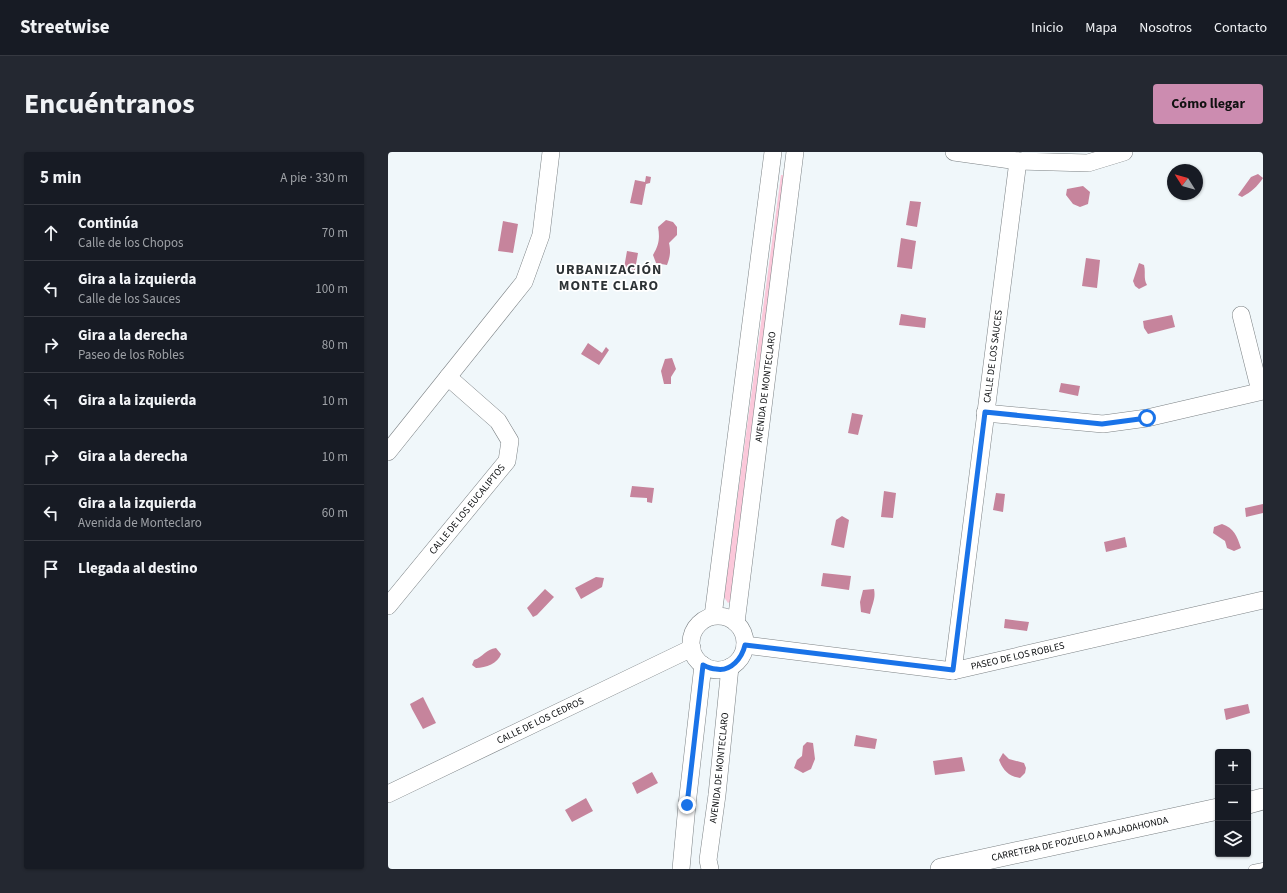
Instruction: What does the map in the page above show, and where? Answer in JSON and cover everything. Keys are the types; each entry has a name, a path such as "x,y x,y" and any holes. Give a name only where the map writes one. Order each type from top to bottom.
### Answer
{"street":[{"path":"388,452 524,282 541,235 552,152"},
{"path":"712,616 773,152"},
{"name":"AVENIDA DE MONTECLARO","path":"736,623 795,152"},
{"path":"954,152 1018,161 1088,163 1124,152"},
{"name":"CALLE DE LOS SAUCES","path":"953,670 1018,161"},
{"path":"985,412 1102,424 1147,418 1261,391 1241,315"},
{"name":"CALLE DE LOS EUCALIPTOS","path":"388,606 507,461 510,441 498,421 448,377"},
{"name":"PASEO DE LOS ROBLES","path":"745,645 953,670 1263,600"},
{"path":"712,616 721,616 729,618 736,623 743,633 745,645 743,654 738,661 730,667 717,670 703,665 696,658 692,648 693,634 700,623 712,616"},
{"name":"CALLE DE LOS CEDROS","path":"388,794 692,648"},
{"path":"681,869 703,665"},
{"name":"AVENIDA DE MONTECLARO","path":"710,869 708,860 717,795 730,667"},
{"path":"1251,801 1263,799"},
{"name":"CARRETERA DE POZUELO A MAJADAHONDA","path":"942,869 1215,810"}],"lane":[{"path":"1253,869 1263,867"}],"shaded area":[{"path":"1258,174 1263,178 1256,187 1242,197 1238,195 1251,177"},
{"path":"781,175 787,175 734,599 728,603 724,597"},
{"path":"646,176 651,177 650,183 646,184 642,205 630,203 635,180 645,182"},
{"path":"1083,186 1090,192 1088,204 1080,207 1073,204 1066,195 1067,189"},
{"path":"910,201 921,202 917,227 906,225"},
{"path":"666,220 673,222 677,227 677,235 669,243 670,254 667,265 656,263 653,255 657,248 659,235 658,227"},
{"path":"503,221 518,224 513,253 498,251"},
{"path":"901,238 916,241 912,269 897,267"},
{"path":"627,251 638,253 635,270 624,268"},
{"path":"1086,258 1100,260 1097,288 1082,286"},
{"path":"1139,263 1144,265 1145,280 1147,285 1139,289 1135,286 1133,281"},
{"path":"901,314 926,318 925,328 899,325"},
{"path":"1172,315 1175,327 1148,334 1144,328 1143,321"},
{"path":"588,343 602,353 606,347 609,350 599,365 581,354"},
{"path":"672,358 676,369 671,377 671,384 664,384 661,371 665,359"},
{"path":"1061,383 1080,386 1078,396 1059,392"},
{"path":"852,413 863,415 858,435 848,433"},
{"path":"632,486 654,488 652,503 647,502 647,498 630,497"},
{"path":"884,491 896,493 893,518 881,517"},
{"path":"996,493 1005,494 1003,512 993,510"},
{"path":"1263,504 1263,513 1246,517 1245,508"},
{"path":"842,516 849,520 844,548 831,545 836,520"},
{"path":"1222,524 1232,530 1241,548 1234,551 1227,548 1225,541 1213,533 1214,527"},
{"path":"1125,537 1127,547 1106,552 1104,542"},
{"path":"823,573 851,576 849,590 821,586"},
{"path":"596,577 604,578 602,587 581,599 575,588"},
{"path":"545,589 554,597 537,615 533,617 527,608"},
{"path":"874,589 874,599 870,614 861,612 860,602 863,590"},
{"path":"1005,619 1029,622 1027,631 1004,628"},
{"path":"496,648 501,654 497,660 488,666 480,668 476,668 472,665 474,660"},
{"path":"423,697 436,723 423,729 410,704"},
{"path":"1248,704 1250,713 1226,720 1224,709"},
{"path":"856,735 877,739 875,749 854,746"},
{"path":"807,742 813,743 815,759 811,769 803,773 794,768 797,760 802,756 803,746"},
{"path":"1003,753 1009,759 1024,763 1026,768 1025,773 1020,778 1009,774 1002,767 999,760"},
{"path":"962,757 965,771 935,775 933,761"},
{"path":"652,772 658,783 637,794 632,783"},
{"path":"586,798 593,811 572,822 565,810"}],"district":[{"name":"URBANIZACIÓN MONTE CLARO","path":"609,278"}],"route":[{"path":"687,805 703,665 717,670 730,667 738,661 743,654 745,645 953,670 985,412 1102,424 1147,418"}]}
